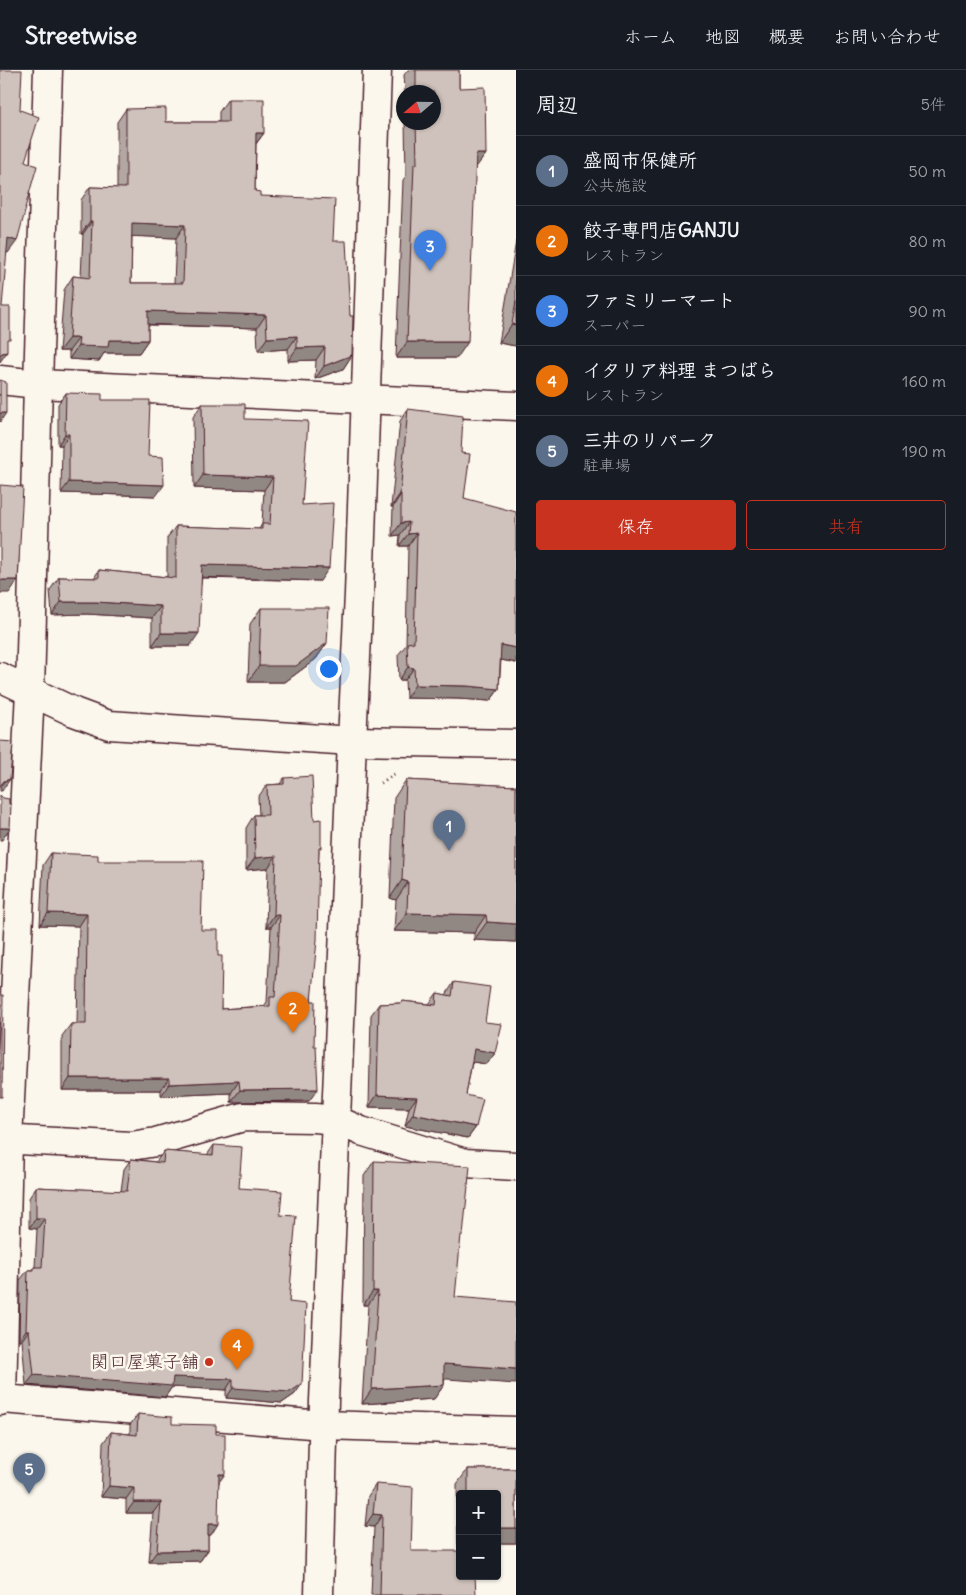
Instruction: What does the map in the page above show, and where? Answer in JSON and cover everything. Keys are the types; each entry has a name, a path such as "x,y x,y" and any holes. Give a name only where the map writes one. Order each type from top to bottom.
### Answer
{"street":[{"path":"48,70 30,691 4,1140 1,1400 323,1425 516,1431"},
{"path":"319,1595 323,1425 359,604 377,70"},
{"path":"0,380 38,384 516,406"},
{"path":"0,677 74,712 109,725 352,741 516,744"},
{"path":"4,1140 130,1146 156,1142 243,1117 336,1120 361,1131 465,1163 516,1166"}],"path":[{"path":"381,783 398,771 404,770"}],"building":[{"path":"0,70 22,70 20,110 39,117 25,161 37,166 17,241 8,238 2,307 10,307 10,339 7,339 7,352 0,355"},
{"path":"416,70 459,70 459,88 485,87 486,154 476,154 468,342 407,342 414,164 417,164 416,130 441,130 441,85 416,85"},
{"path":"228,99 264,99 264,133 256,133 255,191 260,192 260,196 335,199 333,241 346,241 350,316 353,316 352,355 324,366 325,347 297,348 297,336 267,338 266,315 148,311 148,340 109,340 108,347 78,346 79,338 69,338 73,276 90,278 92,221 90,221 90,187 126,188 126,109 166,108 166,122 228,122","holes":["132,223 185,225 183,283 131,283"]},
{"path":"516,301 516,325 512,324"},
{"path":"0,380 6,382 6,413 0,413"},
{"path":"66,393 102,394 102,400 150,400 148,456 163,457 164,485 69,482 69,434 65,434"},
{"path":"202,404 245,404 245,419 308,421 302,505 333,503 329,568 202,565 199,633 161,633 161,606 61,602 59,577 99,578 99,570 176,578 176,526 262,529 262,524 270,524 273,477 203,475"},
{"path":"408,409 463,416 461,453 470,454 464,498 516,512 516,648 501,645 499,689 415,685 414,668 408,667 407,643 414,642 417,533 408,534 409,522 401,523 400,494"},
{"path":"0,485 23,487 18,580 0,580"},
{"path":"261,608 329,608 327,643 296,666 259,666"},
{"path":"0,741 13,742 10,779 4,781 0,786"},
{"path":"312,776 314,820 321,819 317,940 311,1001 315,1001 314,1046 316,1046 318,1089 240,1090 239,1081 169,1084 169,1078 70,1078 71,1024 86,1024 87,914 48,913 51,853 98,855 98,861 203,861 201,930 218,930 218,956 222,956 221,1009 270,1006 270,997 275,997 280,915 274,915 276,856 255,858 254,815 268,815 267,785 284,784 284,778"},
{"path":"406,780 516,786 516,924 487,922 486,915 407,913 408,882 402,880"},
{"path":"0,795 3,798 9,799 9,804 11,804 10,828 0,828"},
{"path":"454,982 490,987 485,1022 502,1024 495,1053 474,1049 466,1095 483,1099 476,1127 413,1114 417,1097 377,1095 379,1004 401,1003 402,1001 436,1005 437,993 452,996"},
{"path":"0,995 3,995 2,1097 0,1097"},
{"path":"214,1145 242,1147 239,1188 282,1191 280,1215 296,1216 289,1302 306,1304 302,1384 290,1392 233,1388 233,1379 173,1377 172,1386 34,1375 29,1330 26,1330 28,1270 34,1270 34,1267 42,1267 45,1218 36,1218 36,1187 127,1191 131,1159 163,1163 164,1151 213,1155"},
{"path":"374,1161 470,1166 455,1297 516,1302 516,1369 444,1364 444,1385 372,1389 378,1291 373,1291"},
{"path":"138,1414 172,1417 172,1424 216,1425 216,1434 225,1434 225,1474 219,1474 218,1524 208,1524 208,1550 157,1551 161,1502 134,1502 134,1488 109,1486 111,1432 137,1435"},
{"path":"468,1469 516,1469 516,1528 501,1528 501,1490 468,1490"},
{"path":"376,1484 413,1487 411,1551 456,1551 456,1580 475,1580 476,1595 380,1595 382,1515 373,1514"}],"place":[{"name":"ファミリーマート","path":"430,271"},
{"name":"盛岡市保健所","path":"449,851"},
{"name":"餃子専門店GANJU","path":"293,1033"},
{"name":"関口屋菓子舗","path":"209,1362"},
{"name":"イタリア料理 まつばら","path":"237,1370"},
{"name":"三井のリパーク","path":"29,1494"}]}
